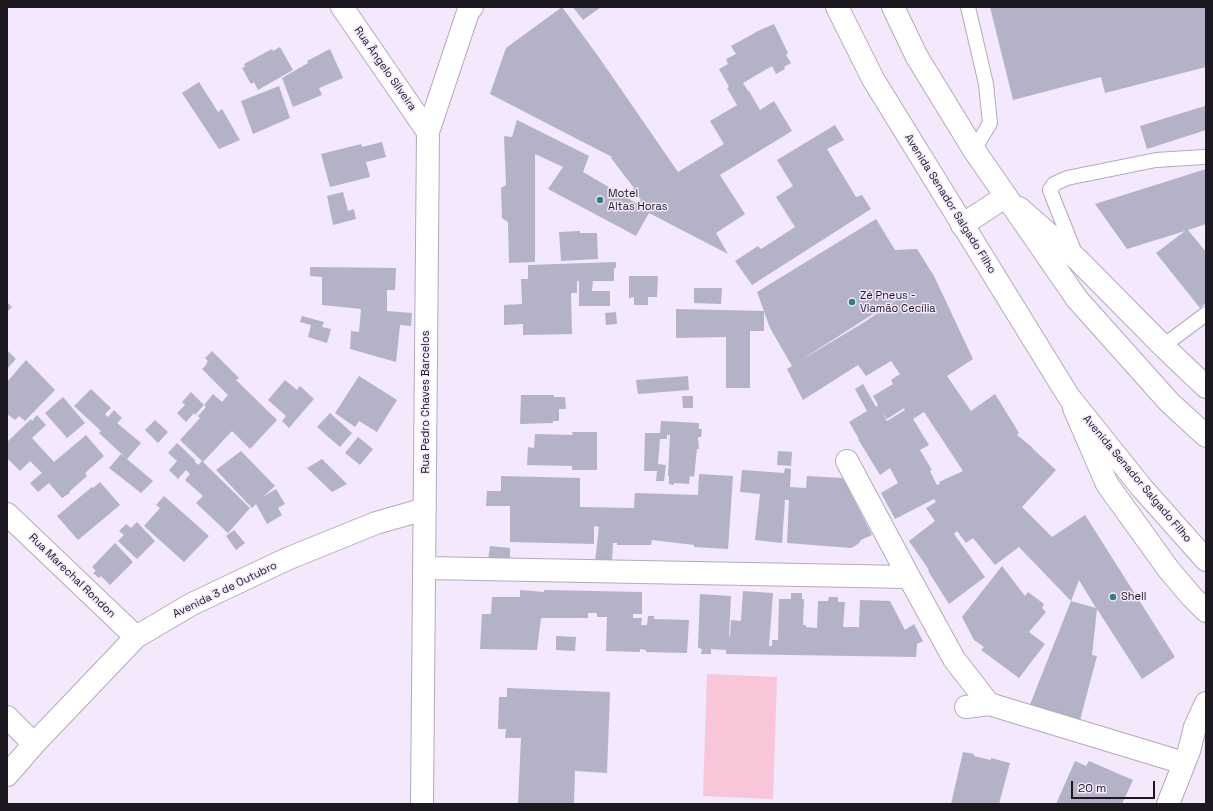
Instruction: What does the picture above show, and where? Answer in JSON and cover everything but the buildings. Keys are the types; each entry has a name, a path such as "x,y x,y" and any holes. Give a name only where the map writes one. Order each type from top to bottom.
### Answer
{"street":[{"name":"Rua Ângelo Silveira","path":"342,7 428,132"},
{"name":"Rua Pedro Chaves Barcelos","path":"422,804 428,132 468,12 472,7"},
{"name":"Avenida Senador Salgado Filho","path":"837,7 873,79 1069,397 1142,488 1206,560"},
{"path":"893,7 917,57 974,150 1077,299 1169,402 1206,436"},
{"path":"962,225 1005,196"},
{"path":"1005,196 1077,259 1206,387"},
{"name":"Avenida Senador Salgado Filho","path":"1069,397 1107,484 1169,570 1206,611"},
{"path":"847,461 954,659 989,704"},
{"name":"Avenida 3 de Outubro","path":"7,775 34,744 136,637 192,604 287,560 376,523 425,508"},
{"name":"Rua Marechal Rondon","path":"7,514 136,637"},
{"path":"425,568 909,577"},
{"path":"1168,804 1187,757 1195,727 1206,702"},
{"path":"966,708 989,704 1187,757"},
{"path":"7,717 34,744"},
{"path":"1187,757 1206,735"}],"lane":[{"path":"968,7 986,84 990,123 974,150"},
{"path":"1077,259 1050,190 1054,184 1067,178 1156,160 1204,157"},
{"path":"1163,346 1206,314"}],"shaded area":[{"path":"707,674 777,677 773,799 703,796"}],"place":[{"name":"Motel Altas Horas","path":"600,200"},
{"name":"Zé Pneus - Viamão Cecília","path":"852,302"},
{"name":"Shell","path":"1113,597"}]}
